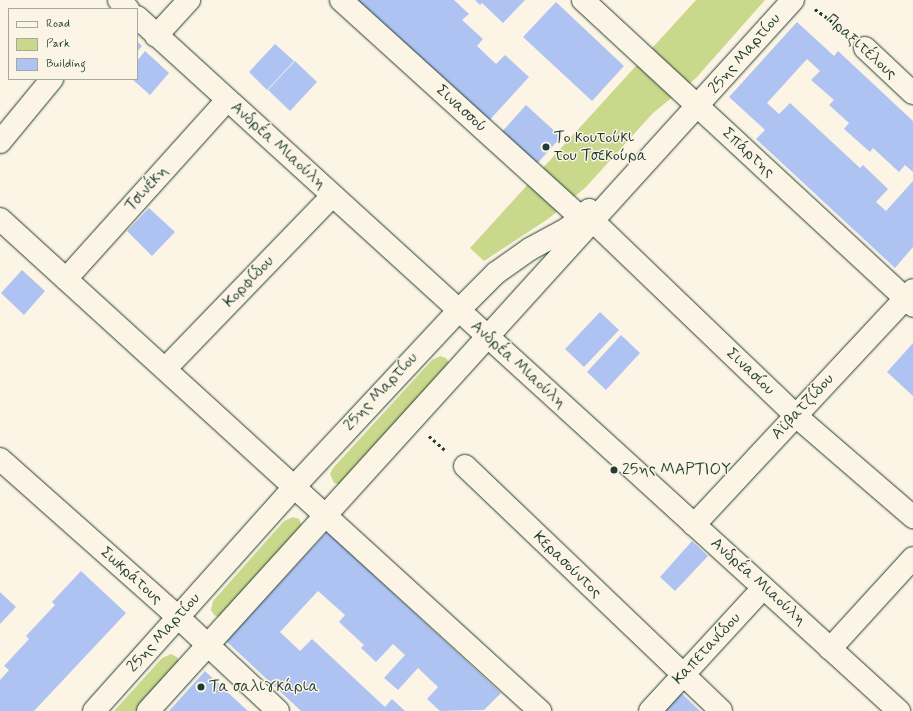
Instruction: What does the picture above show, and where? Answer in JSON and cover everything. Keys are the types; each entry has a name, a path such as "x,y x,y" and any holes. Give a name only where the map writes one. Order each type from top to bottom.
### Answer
{"street":[{"path":"110,8 118,0 127,8"},
{"path":"156,36 189,0"},
{"name":"Σινασσού","path":"341,0 587,220"},
{"name":"Σπάρτης","path":"583,0 698,107 910,298"},
{"name":"25ης Μαρτίου","path":"148,711 488,338 667,127 698,107 788,2"},
{"name":"Ανδρέα Μιαούλη","path":"138,18 899,711"},
{"name":"Πραξιτέλους","path":"865,48 913,93"},
{"path":"0,142 51,80"},
{"name":"Τσινέκη","path":"66,279 227,100"},
{"name":"Κορφίδου","path":"165,369 332,196"},
{"path":"0,219 370,554 540,711"},
{"name":"25ης Μαρτίου","path":"94,711 294,486 458,311 496,273 514,259 587,220"},
{"name":"Σινασίου","path":"587,220 796,416 913,517"},
{"name":"Αϊβατζίδου","path":"694,525 796,416 910,298"},
{"name":"Σωκράτους","path":"0,459 178,617 206,646 278,711"},
{"name":"Κερασούντος","path":"465,466 682,676 721,711"},
{"path":"830,649 913,558"},
{"name":"Καπετανίδου","path":"650,711 763,588"}],"path":[{"name":"Πραξιτέλους","path":"788,2 819,9 865,48"},
{"path":"412,421 465,466"}],"green space":[{"path":"696,0 765,0 696,78 653,113 586,187 548,219 484,261 470,248"},
{"path":"440,356 446,358 450,364 341,485 334,483 330,474 333,468 432,360"},
{"path":"293,517 299,519 302,526 221,618 214,615 211,610 213,601 284,521"},
{"path":"171,654 177,657 180,663 142,711 114,711 162,658"}],"building":[{"path":"352,0 454,0 469,14 462,20 483,39 477,46 496,64 505,55 529,77 486,124"},
{"path":"475,0 525,0 503,23 482,3 480,5"},
{"path":"556,2 624,66 592,101 523,37"},
{"path":"797,22 834,56 838,51 913,121 913,172 905,165 899,172 873,148 870,152 844,129 849,123 829,105 834,100 811,80 820,71 807,59 767,103 779,114 790,103 860,168 863,165 888,189 876,202 886,211 913,181 913,247 895,268 756,139 765,130 729,97"},
{"path":"138,42 142,46 138,51"},
{"path":"275,44 294,61 267,90 249,72"},
{"path":"145,51 169,73 150,95 133,80 138,80 138,60"},
{"path":"295,61 317,82 290,111 268,90"},
{"path":"526,105 561,137 535,166 500,134"},
{"path":"149,208 175,232 152,256 127,231"},
{"path":"22,270 45,291 24,315 1,293"},
{"path":"600,312 619,330 584,367 565,349"},
{"path":"621,335 640,353 606,390 587,372"},
{"path":"913,343 913,396 887,372"},
{"path":"327,532 501,693 484,710 440,711 427,699 438,687 418,668 398,690 384,678 405,655 393,644 376,662 361,648 364,645 339,622 345,615 318,591 280,632 300,651 312,639 385,707 392,699 405,711 301,711 226,641"},
{"path":"692,541 708,556 675,591 660,577"},
{"path":"81,571 126,613 34,711 0,711 0,680 9,670 4,666 29,639 26,636 55,605 52,602"},
{"path":"0,592 16,607 0,624"},
{"path":"205,671 224,689 248,711 169,711"},
{"path":"678,690 700,711 659,711"}],"place":[{"name":"Το κουτούκι του Τσεκούρα","path":"546,147"},
{"name":"25ης ΜΑΡΤΙΟΥ","path":"614,470"},
{"name":"Τα σαλιγκάρια","path":"201,687"}]}
